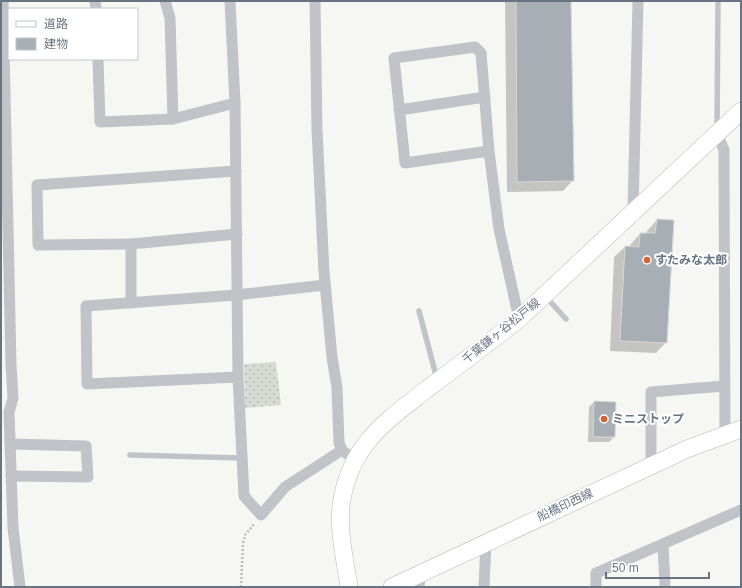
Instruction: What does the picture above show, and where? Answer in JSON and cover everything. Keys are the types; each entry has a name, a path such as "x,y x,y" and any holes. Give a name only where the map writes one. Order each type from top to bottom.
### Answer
{"main road":[{"name":"千葉鎌ヶ谷松戸線","path":"349,587 343,549 341,513 349,455 368,441 387,421 485,347 519,319 741,111"},
{"name":"船橋印西線","path":"392,587 420,580 486,542 687,449 741,429"}],"street":[{"path":"3,1 6,365 13,398 9,412 11,476 13,528 20,587"},
{"path":"165,1 170,18 173,119"},
{"path":"230,1 235,103 238,377 244,496 261,515 285,487 349,455 339,443 337,388 332,357 325,285 317,130 315,1"},
{"path":"633,212 638,1"},
{"path":"489,151 405,163 394,58 475,47 481,53 489,151 499,229 519,319"},
{"path":"98,60 100,122 173,119 235,103"},
{"path":"399,110 485,97"},
{"path":"717,134 724,150 725,435"},
{"path":"236,171 38,185 38,245 131,244 237,234"},
{"path":"131,244 131,303"},
{"path":"238,377 87,384 86,306 236,295 325,285"},
{"path":"651,465 652,392 724,386"},
{"path":"10,444 86,446 88,477 11,476"},
{"path":"596,587 596,573 741,510"},
{"path":"484,587 486,542"},
{"path":"663,544 664,587"}],"lane":[{"path":"717,134 718,1"},
{"path":"545,295 566,319"},
{"path":"419,311 438,382"},
{"path":"130,455 242,458"}],"path":[{"path":"241,587 243,543 245,535 261,515"}],"shaded area":[{"path":"276,362 281,405 245,408 244,364"}],"building":[{"path":"516,1 571,1 574,181 517,182"},
{"path":"657,219 674,220 667,343 620,341 625,246 639,247 640,233 655,233"},
{"name":"ミニストップ","path":"594,401 616,402 615,437 593,437"}],"place":[{"name":"すたみな太郎","path":"647,260"},
{"name":"ミニストップ","path":"604,419"}]}
